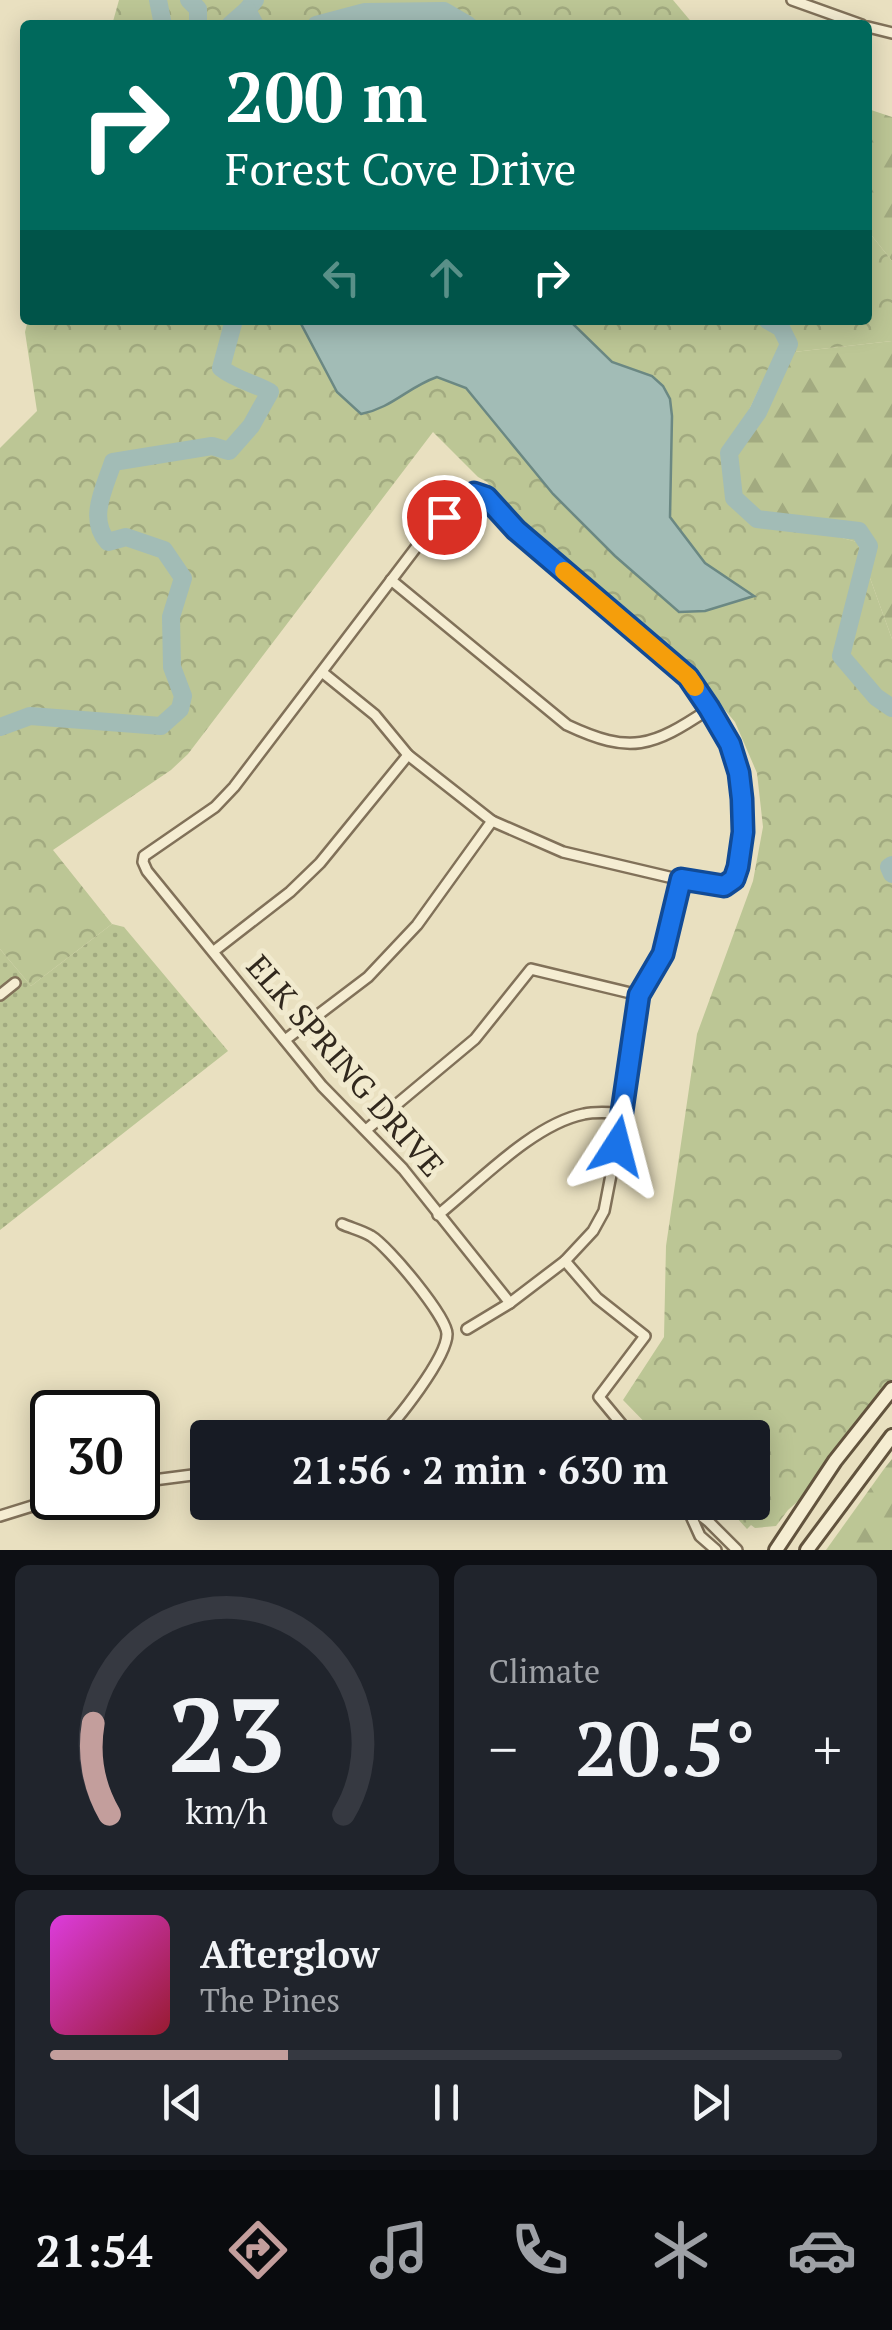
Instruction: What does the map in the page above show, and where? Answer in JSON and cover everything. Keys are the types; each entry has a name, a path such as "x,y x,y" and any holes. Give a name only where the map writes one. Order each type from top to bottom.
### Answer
{"main road":[{"path":"776,1550 835,1461 892,1388"},
{"path":"807,1550 892,1436"}],"street":[{"path":"792,0 848,20"},
{"path":"474,493 486,497 516,530 688,677 730,744 739,773 743,832 738,867 730,883 707,886 562,852 492,821 408,756 375,715 322,672 391,580 424,537 464,497 474,493"},
{"path":"391,580 566,725 594,738 620,744 646,743 683,726 709,708"},
{"name":"ELK SPRING DRIVE","path":"322,672 234,787 215,807 148,852 143,862 322,1086 403,1169 510,1303"},
{"path":"214,951 290,892 320,863 408,756"},
{"path":"286,1040 368,977 417,926 492,821"},
{"path":"467,1329 510,1303 565,1261 593,1231 604,1212 639,995 663,954 681,879"},
{"path":"366,1130 476,1039 531,969 639,995"},
{"path":"0,995 14,983"},
{"path":"438,1215 556,1123 585,1113 623,1112"},
{"path":"342,1224 374,1237 448,1329 446,1342 396,1420"},
{"path":"565,1261 596,1298 645,1336 599,1397 618,1420"},
{"path":"160,1479 190,1475"},
{"path":"0,1516 30,1507"},
{"path":"693,1520 700,1536 716,1550"},
{"path":"707,1520 737,1550"}],"green space":[{"path":"119,0 673,0 690,20 113,20"},
{"path":"872,110 892,117 892,261 872,236"},
{"path":"872,236 892,261 892,341 776,354 734,441 737,509 857,542 892,639 892,1382 812,1489 776,1526 751,1525 747,1529 739,1520 770,1520 770,1420 642,1420 623,1400 664,1337 666,1246 697,1034 753,881 763,827 757,773 735,722 700,680 513,514 487,482 433,432 188,754 171,770 53,850 112,924 31,986 0,949 0,448 37,411 27,325 872,325"},
{"path":"892,341 892,639 857,542 737,510 734,441 776,354"},
{"path":"112,924 124,927 228,1051 0,1230 0,949 31,986"},
{"path":"892,1459 892,1550 826,1550 884,1469"}],"water":[{"path":"302,325 574,325 612,362 652,376 663,386 672,416 670,517 705,563 754,596 705,611 679,612 553,494 466,388 437,377 361,414 337,392"}],"waterway":[{"path":"158,0 162,20"},
{"path":"189,0 198,9 198,20"},
{"path":"252,20 247,10 255,0"},
{"path":"236,20 247,10"},
{"path":"335,20 365,12 444,11 459,20"},
{"path":"0,727 30,716 161,726 180,709 183,696 172,667 171,617 183,578 164,550 126,537 108,542 98,513 113,462 212,446 229,451 251,426 270,392 221,368 233,325"},
{"path":"776,325 789,344 758,412 729,453 734,498 757,519 859,531 869,546 841,656 876,697 892,708"},
{"path":"892,865 892,874"}],"slow traffic":[{"path":"564,571 695,687"}],"route":[{"path":"444,517 464,497 474,493 486,497 516,530 688,677 730,744 739,773 743,832 738,867 734,879 724,886 681,879 663,954 639,995 617,1146"}]}
